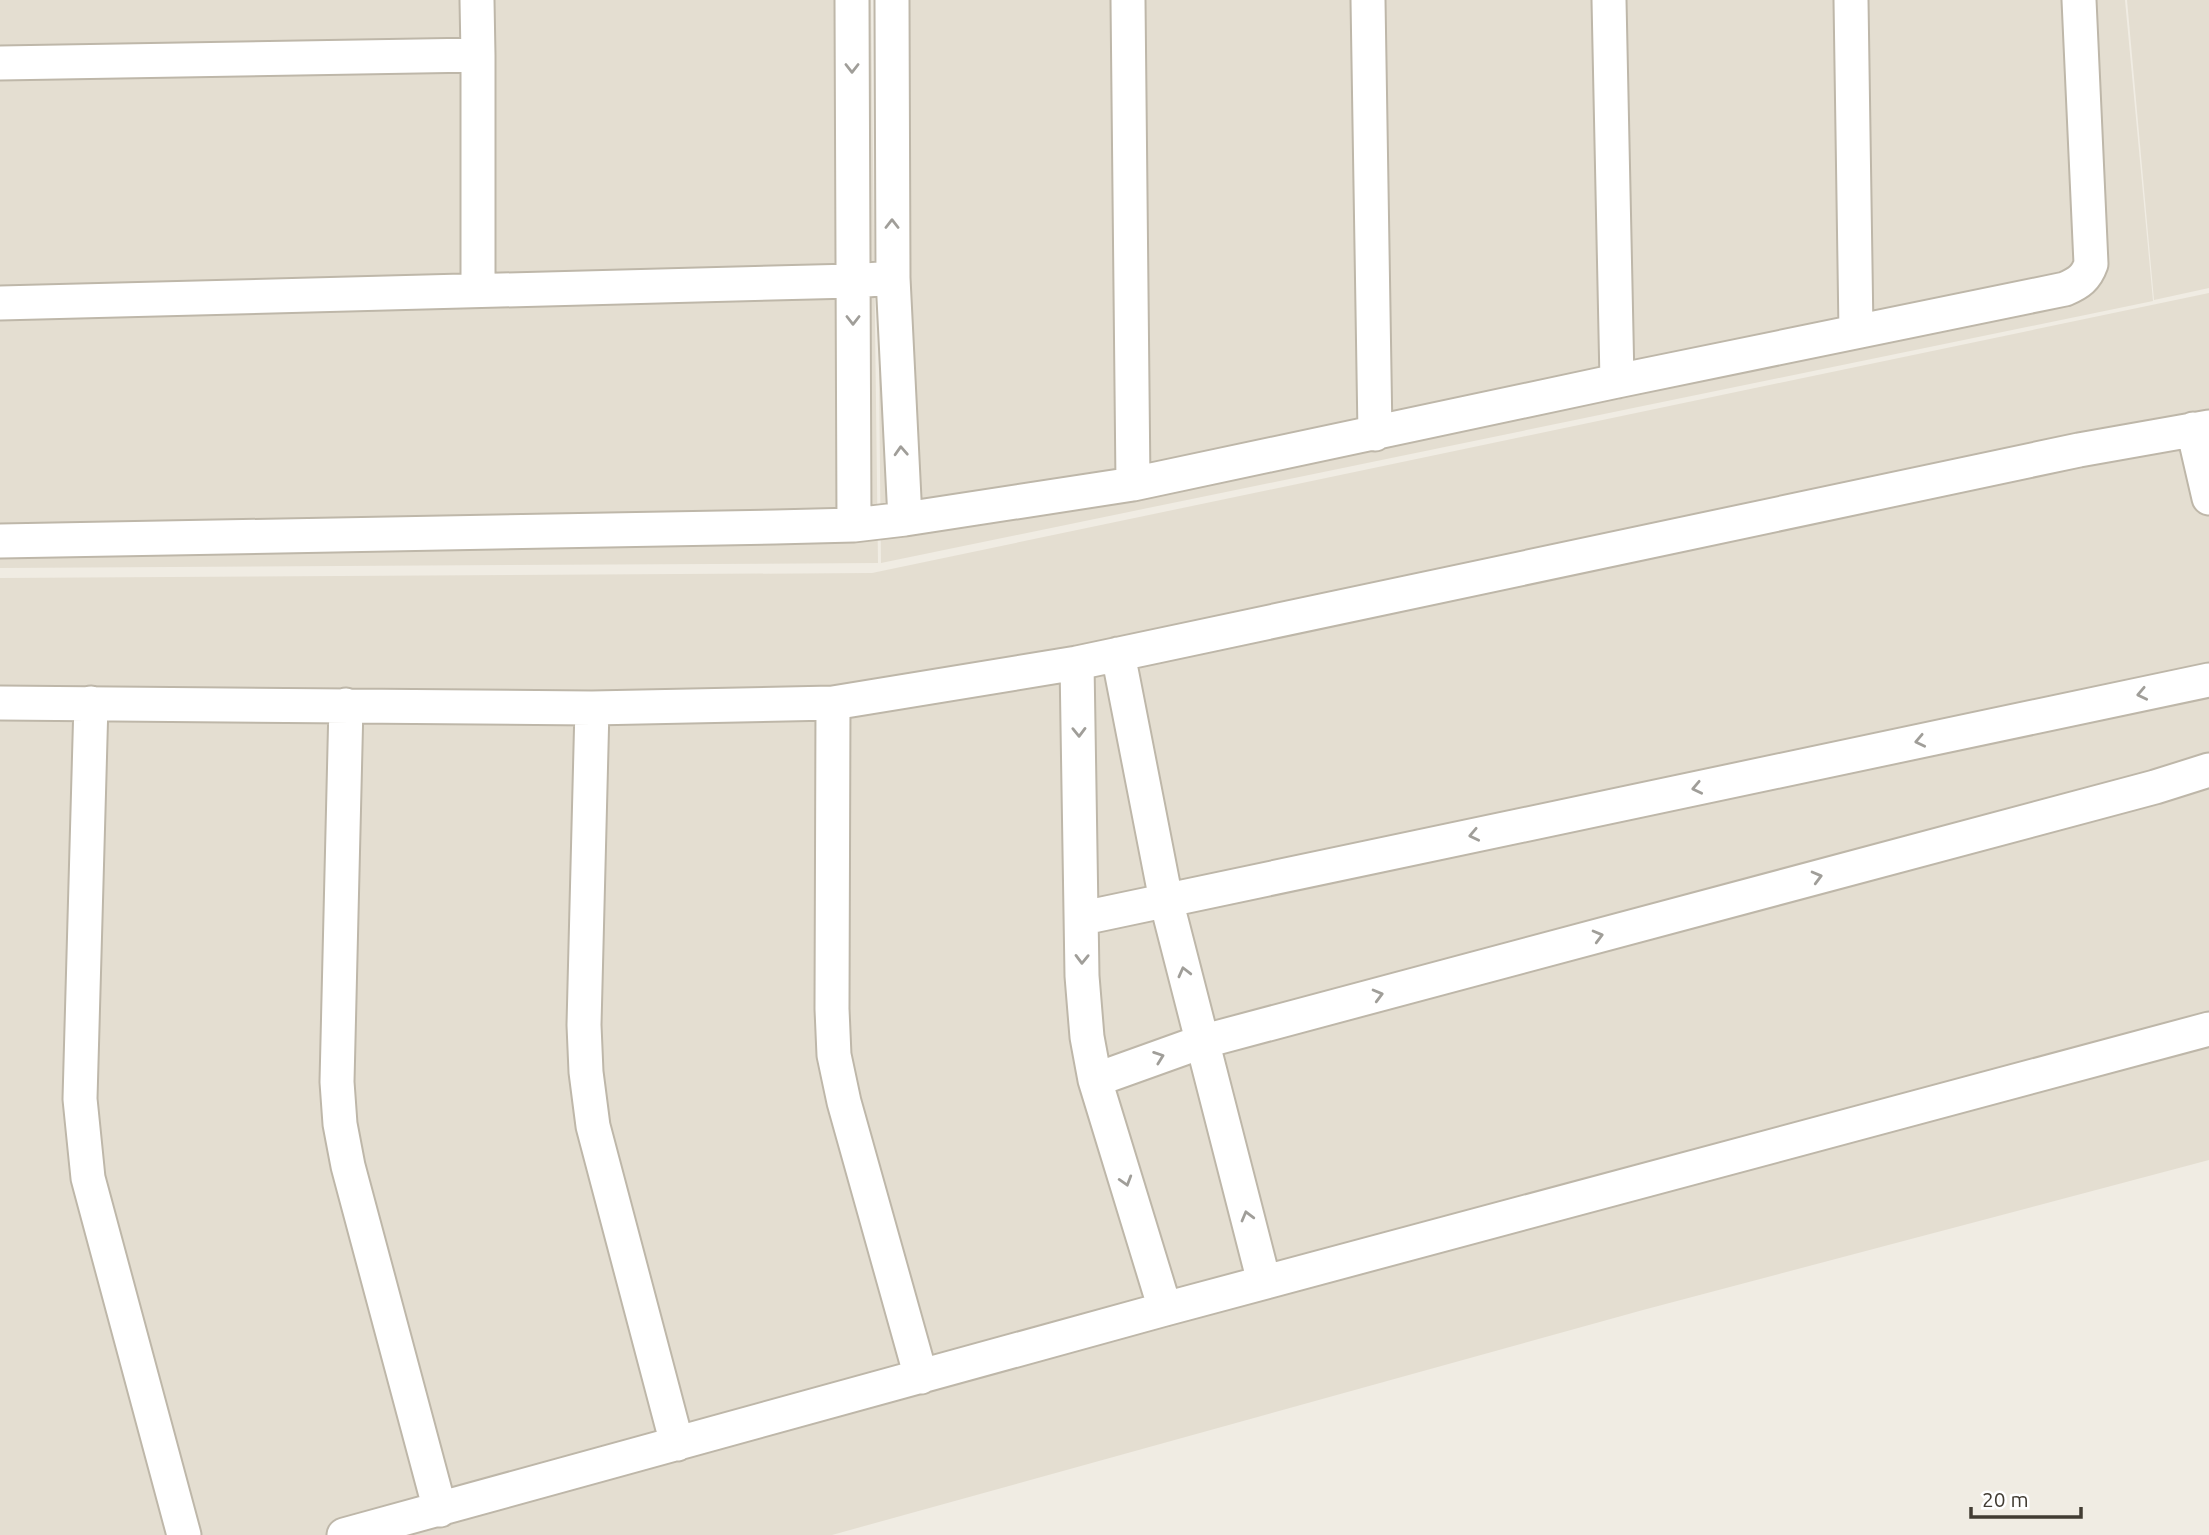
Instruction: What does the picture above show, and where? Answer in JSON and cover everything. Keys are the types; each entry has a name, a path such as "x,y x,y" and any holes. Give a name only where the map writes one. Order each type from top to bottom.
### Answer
{"street":[{"path":"477,0 478,289"},
{"path":"852,0 854,525"},
{"path":"892,0 892,278 905,519"},
{"path":"1128,0 1133,484"},
{"path":"1368,0 1375,434"},
{"path":"1609,0 1617,381"},
{"path":"1851,0 1856,331"},
{"path":"0,541 854,525 905,519 1133,484 2065,289 2076,285 2086,276 2091,264 2079,0"},
{"path":"0,63 478,55"},
{"path":"0,303 892,278"},
{"path":"0,703 592,708 833,703 1077,663 2065,453 2201,428 2209,498"},
{"path":"1118,654 1166,900 1264,1282"},
{"path":"1077,663 1082,976 1087,1037 1095,1080 1165,1309"},
{"path":"1083,918 2209,680"},
{"path":"833,703 834,1055 844,1102 921,1377"},
{"path":"91,704 80,1098 83,1138 88,1178 184,1535"},
{"path":"346,705 337,1082 340,1124 348,1166 440,1510"},
{"path":"592,708 584,1026 586,1072 593,1126 677,1444"},
{"path":"1095,1080 1201,1042 2209,770"},
{"path":"344,1535 1264,1282 2209,1029"}],"shaded area":[{"path":"0,0 871,0 878,563 0,568"},
{"path":"875,0 2125,0 2153,301 881,563"},
{"path":"2127,0 2209,0 2209,288 2154,300"},
{"path":"2209,293 2209,1160 1643,1310 832,1535 0,1535 0,578 872,573"}]}
